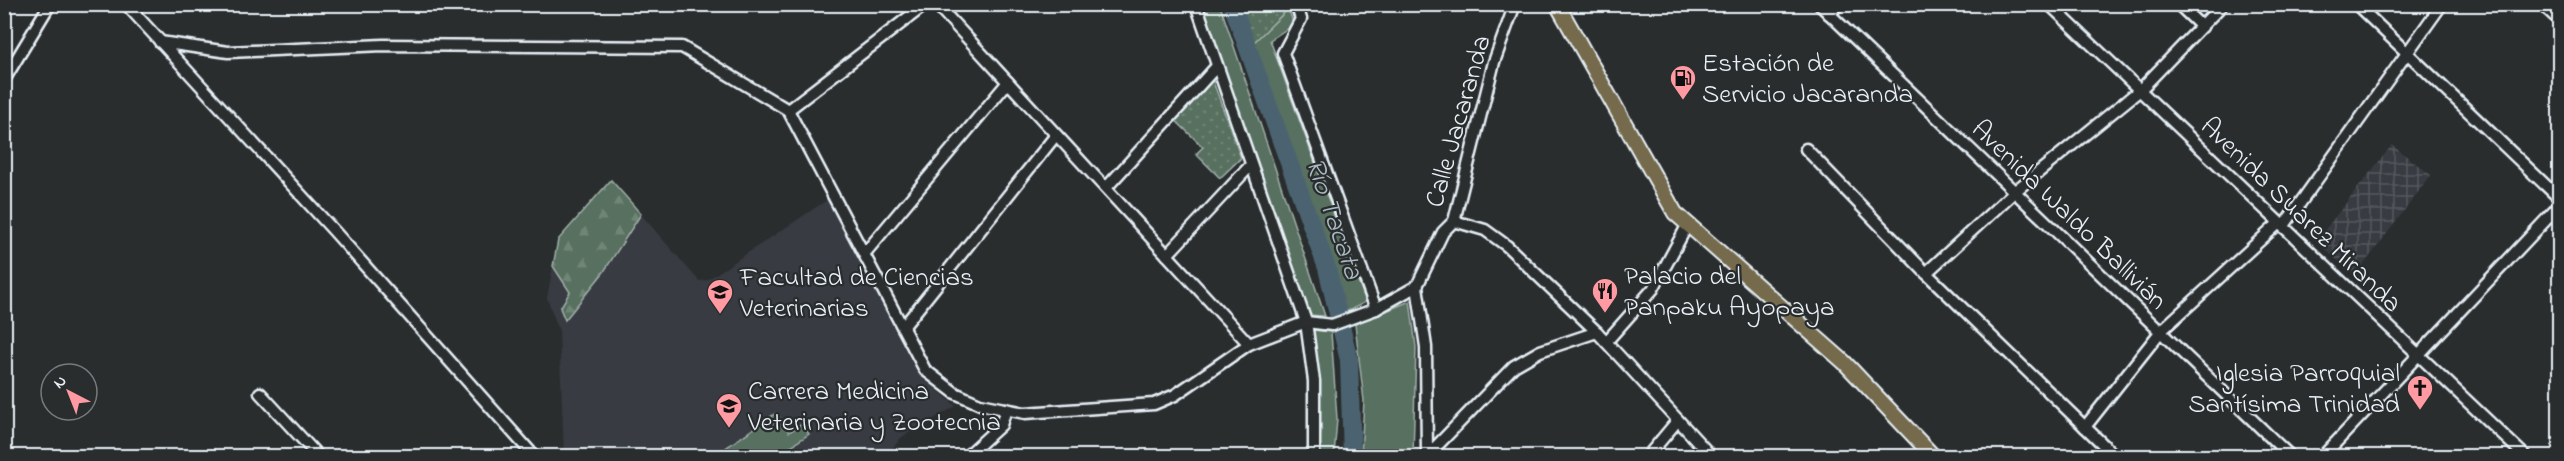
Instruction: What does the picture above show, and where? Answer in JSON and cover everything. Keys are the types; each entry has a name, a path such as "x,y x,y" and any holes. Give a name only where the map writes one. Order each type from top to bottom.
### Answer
{"main road":[{"path":"1557,4 1675,213 1844,362 1933,456"}],"street":[{"path":"4,80 50,4"},
{"path":"126,4 334,231 534,456"},
{"path":"788,110 926,4"},
{"path":"936,4 1249,344"},
{"path":"1196,4 1306,322 1314,381 1314,456"},
{"path":"1296,4 1301,19 1283,53 1376,309"},
{"name":"Calle Jacaranda","path":"1417,286 1443,232 1455,222 1494,62 1515,4"},
{"name":"Avenida Waldo Ballivián","path":"1819,4 2290,456"},
{"path":"1829,14 1839,4"},
{"name":"Avenida Suarez Miranda","path":"2049,4 2525,456"},
{"path":"2178,4 2202,27"},
{"path":"1926,273 2014,192 2140,90 2223,4"},
{"path":"2356,4 2559,199"},
{"path":"2085,427 2161,331 2281,225 2442,4"},
{"path":"2542,4 2559,21"},
{"path":"160,42 228,52 382,45 682,47 788,110 904,326 925,370 955,393 980,404 1025,412 1154,404 1175,395 1249,344 1306,322 1332,325 1376,309 1417,286 1426,347 1427,456"},
{"path":"1106,188 1217,66"},
{"path":"865,253 1008,82"},
{"path":"904,326 1056,135"},
{"path":"1806,149 1926,273 2115,456"},
{"path":"1167,255 1251,165"},
{"path":"2323,456 2559,205"},
{"path":"1455,222 1485,230 1507,246 1597,332 1711,456"},
{"path":"1606,342 1653,289 1688,224"},
{"path":"1427,456 1514,366 1540,351 1597,332"},
{"path":"260,393 318,456"},
{"path":"967,456 1001,425 1006,409"},
{"path":"1648,456 1678,420"}],"shaded area":[{"path":"2392,145 2431,175 2355,276 2316,241"},
{"name":"Facultad de Ciencias Veterinarias","path":"611,180 699,281 707,280 827,200 918,374 956,406 902,437 886,456 564,456 559,331 547,298 558,240"}],"green space":[{"path":"1203,5 1220,5 1325,316 1307,315"},
{"path":"1240,5 1286,5 1288,9 1253,43"},
{"path":"1288,9 1294,24 1270,40 1366,302 1344,313 1315,213 1253,43"},
{"path":"1211,76 1241,158 1220,178 1196,154 1203,147 1171,116"},
{"path":"611,180 641,214 603,273 565,320 560,308 570,292 553,266 558,240"},
{"path":"1410,301 1416,347 1413,456 1361,456 1364,401 1355,324"},
{"path":"1312,330 1331,332 1337,419 1334,456 1319,456 1321,428"},
{"path":"776,413 789,432 802,424 809,434 776,456 714,456"}],"waterway":[{"name":"Río Tacata","path":"1232,4 1327,268 1349,360 1352,456"}],"place":[{"name":"Estación de Servicio Jacaranda","path":"1683,101"},
{"name":"Palacio del Panpaku Ayopaya","path":"1605,314"},
{"name":"Facultad de Ciencias Veterinarias","path":"720,315"},
{"name":"Iglesia Parroquial Santísima Trinidad","path":"2420,411"},
{"name":"Carrera Medicina Veterinaria y Zootecnia","path":"729,429"}]}
